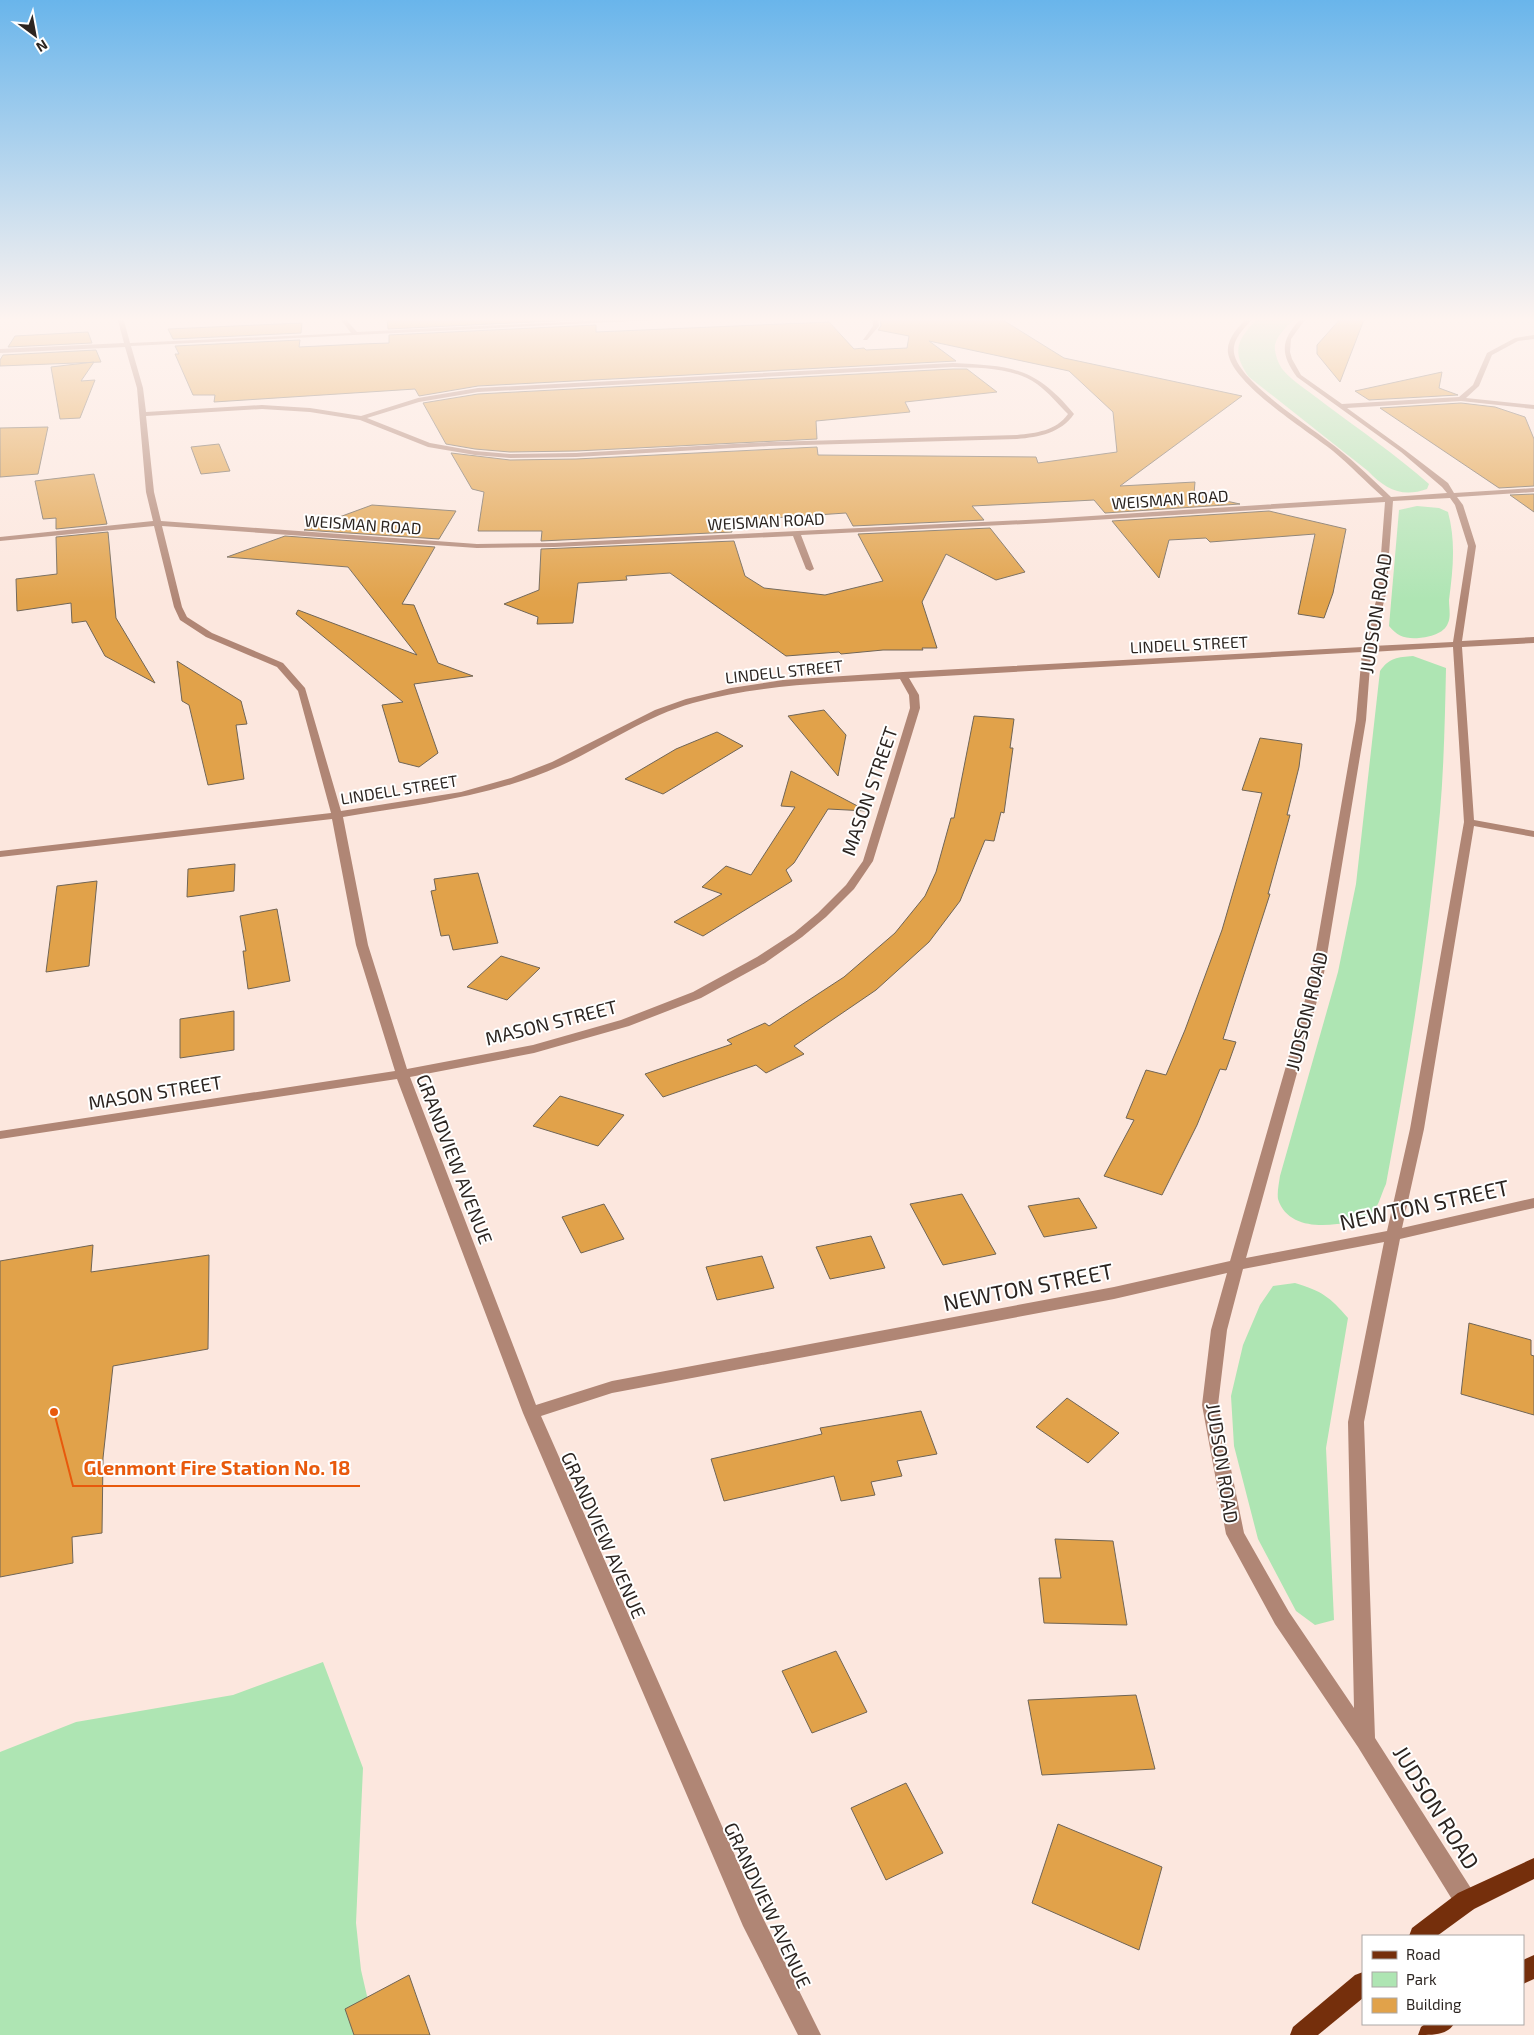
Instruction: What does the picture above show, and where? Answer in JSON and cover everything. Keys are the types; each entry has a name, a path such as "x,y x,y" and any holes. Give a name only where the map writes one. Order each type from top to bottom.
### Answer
{"main road":[{"path":"1421,1935 1466,1901 1534,1868"},
{"path":"1301,2035 1362,1984"},
{"path":"1429,2035 1442,2025"}],"street":[{"path":"142,414 177,412"},
{"path":"323,412 361,418 433,446 496,455 549,456 769,444 1017,437 1042,433 1059,427 1067,422 1071,414 1069,412"},
{"path":"361,418 380,412"},
{"path":"1286,412 1335,449 1389,499"},
{"name":"JUDSON ROAD","path":"1349,412 1445,485 1459,505 1472,546 1457,644 1469,822 1416,1129 1356,1422 1365,1740"},
{"name":"GRANDVIEW AVENUE","path":"142,414 150,492 178,607 183,618 209,635 280,665 302,690 337,815 362,945 402,1074 531,1413 751,1918 810,2035"},
{"name":"WEISMAN ROAD","path":"0,539 158,523 477,546 554,546 1045,521 1534,490"},
{"name":"JUDSON ROAD","path":"1389,499 1382,594 1368,649 1361,720 1318,979 1219,1330 1210,1405 1235,1534 1282,1618 1365,1740 1466,1901"},
{"path":"796,533 810,568"},
{"name":"LINDELL STREET","path":"0,854 337,815 462,795 515,780 556,764 658,712 689,701 731,691 783,683 1534,640"},
{"name":"MASON STREET","path":"0,1135 402,1074 534,1049 625,1024 722,983 798,935 822,915 850,887 868,861 915,708 914,695 903,675"},
{"path":"1469,822 1534,834"},
{"name":"NEWTON STREET","path":"531,1413 612,1387 1114,1293 1237,1265 1393,1235 1534,1203"}],"green space":[{"path":"1293,412 1336,412 1429,484 1427,489 1418,492 1402,492 1381,483"},
{"path":"1417,506 1439,508 1448,512 1451,523 1453,556 1448,623 1443,630 1436,634 1414,638 1398,634 1389,626 1399,510"},
{"path":"1413,656 1446,668 1444,740 1440,812 1418,999 1386,1184 1377,1207 1364,1220 1328,1225 1311,1224 1294,1219 1282,1208 1278,1199 1280,1176 1338,972 1356,884 1380,671 1387,663 1394,659"},
{"path":"1295,1283 1325,1296 1348,1318 1326,1448 1334,1620 1315,1625 1296,1611 1258,1539 1234,1446 1231,1396 1243,1345 1260,1305 1273,1286"},
{"path":"323,1662 363,1768 356,1923 361,1970 376,2035 0,2035 0,1752 76,1722 233,1695"}],"building":[{"path":"59,412 82,412 80,418 60,419"},
{"path":"428,412 910,412 816,421 817,439 576,451 510,452 446,444"},
{"path":"1113,412 1220,412 1120,486 1195,482 1194,494 1240,504 1105,513 1094,500 972,506 984,520 853,526 846,513 728,521 732,532 541,541 542,531 478,531 484,492 472,489 451,453 510,460 576,459 817,447 818,455 1036,457 1038,463 1117,452"},
{"path":"1386,412 1510,412 1525,417 1534,439 1534,486 1499,488"},
{"path":"48,427 38,474 0,477 0,428"},
{"path":"219,444 230,471 201,474 191,447"},
{"path":"94,474 107,524 56,529 56,518 43,519 35,481"},
{"path":"1534,494 1534,512 1510,495"},
{"path":"372,505 456,511 439,539 304,530"},
{"path":"1269,511 1346,529 1333,593 1324,618 1298,614 1315,534 1210,542 1206,538 1169,540 1159,578 1112,521"},
{"path":"990,528 1025,572 996,580 946,554 922,602 937,648 786,656 670,573 626,576 627,580 578,583 573,623 537,624 538,617 504,604 539,590 541,549 734,541 745,576 764,588 825,595 883,581 858,534"},
{"path":"108,532 116,618 155,683 105,656 86,621 72,623 71,603 17,611 16,579 57,574 56,537"},
{"path":"285,536 435,547 402,604 414,605 438,663 473,676 414,684 438,753 419,767 399,762 382,705 403,702 296,614 298,610 417,655 348,567 227,557"},
{"path":"177,661 241,701 247,724 236,725 244,779 208,785 189,705 182,701"},
{"path":"824,710 846,735 838,776 788,716"},
{"path":"974,716 1014,719 1010,748 1013,748 1004,813 1001,812 994,841 985,840 960,901 929,942 876,990 794,1046 804,1054 766,1073 756,1065 663,1097 645,1074 732,1044 727,1040 765,1023 769,1026 844,977 895,933 925,896 936,872 951,818 954,818"},
{"path":"717,732 743,746 663,794 625,779 676,749"},
{"path":"1260,738 1302,744 1299,767 1287,815 1290,815 1268,894 1270,894 1223,1039 1236,1042 1226,1070 1220,1069 1197,1125 1162,1195 1104,1176 1134,1120 1126,1118 1146,1070 1166,1075 1185,1030 1222,930 1262,793 1242,790"},
{"path":"791,771 867,811 828,809 794,863 786,870 792,881 703,936 674,922 722,894 702,887 726,866 751,875 795,807 781,806"},
{"path":"235,864 234,891 187,897 188,869"},
{"path":"478,873 498,943 453,950 449,935 441,936 431,891 436,890 434,879"},
{"path":"97,881 89,966 46,972 57,886"},
{"path":"277,909 290,981 248,989 243,951 246,951 240,916"},
{"path":"501,956 540,968 507,1000 467,987"},
{"path":"234,1011 234,1050 180,1058 180,1019"},
{"path":"560,1096 624,1115 598,1146 533,1126"},
{"path":"962,1194 996,1254 943,1265 910,1204"},
{"path":"1079,1198 1097,1228 1044,1237 1028,1206"},
{"path":"604,1204 624,1239 581,1253 562,1217"},
{"path":"871,1236 885,1268 830,1279 816,1247"},
{"path":"93,1245 91,1272 209,1255 208,1349 113,1366 103,1458 102,1533 72,1537 73,1563 0,1577 0,1261"},
{"path":"762,1256 774,1288 717,1300 706,1267"},
{"path":"1469,1323 1531,1340 1531,1355 1534,1356 1534,1415 1461,1394"},
{"path":"1067,1398 1119,1433 1088,1463 1036,1427"},
{"path":"921,1411 937,1454 897,1461 902,1476 871,1482 875,1495 841,1501 834,1476 724,1501 711,1459 822,1434 820,1428"},
{"path":"1055,1539 1113,1541 1127,1625 1044,1623 1039,1578 1061,1578"},
{"path":"836,1651 867,1712 812,1733 782,1671"},
{"path":"1136,1695 1155,1769 1042,1775 1028,1700"},
{"path":"906,1783 943,1853 886,1880 851,1808"},
{"path":"1058,1824 1162,1867 1139,1950 1032,1903"},
{"path":"409,1975 430,2035 354,2035 345,2009"}],"place":[{"name":"Glenmont Fire Station No. 18","path":"54,1412"}]}
